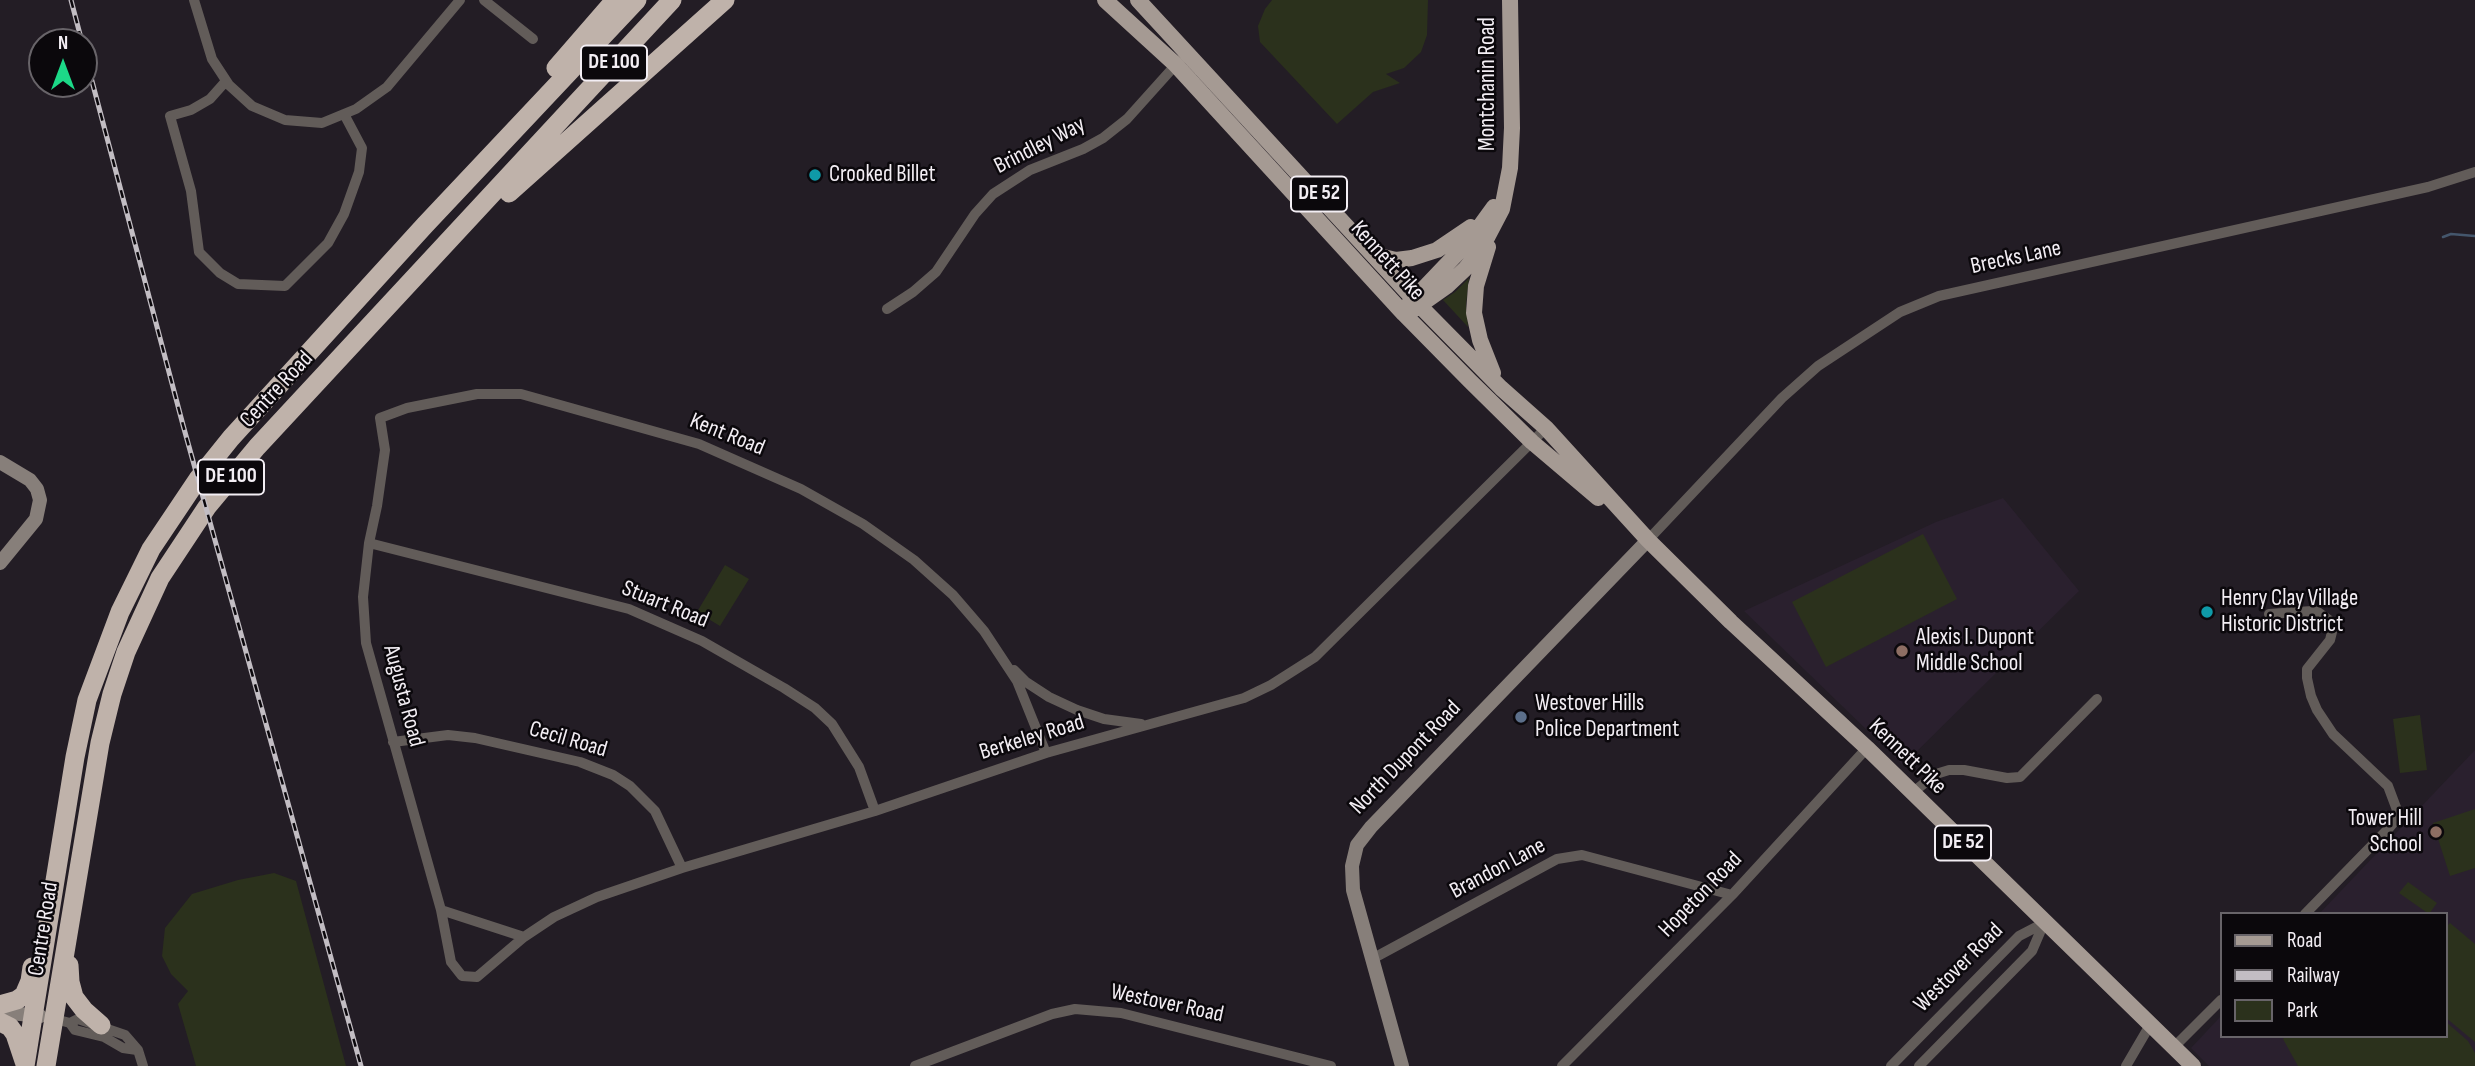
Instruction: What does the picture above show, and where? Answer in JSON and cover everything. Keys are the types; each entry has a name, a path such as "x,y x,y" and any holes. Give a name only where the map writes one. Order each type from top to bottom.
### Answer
{"highway":[{"path":"378,277 419,223 615,0"},
{"name":"Centre Road","path":"25,1066 75,757 87,700 104,648 140,571 166,526 213,459 378,277 637,0"},
{"name":"Centre Road","path":"46,1066 62,1021 66,946 100,743 126,652 160,578 207,507 238,469 672,0"},
{"path":"435,258 725,0"},
{"path":"0,1005 17,1000 23,995 30,981 38,937 44,928 49,926"},
{"path":"66,946 74,997 101,1025"},
{"path":"0,1022 10,1027 15,1034 25,1066"}],"main road":[{"name":"Kennett Pike","path":"1105,0 1175,64 1404,314 1532,442 1648,540"},
{"name":"Kennett Pike","path":"1138,0 1416,302 1501,388 1546,428 1648,540 1731,622 1867,748 2193,1066"},
{"name":"Montchanin Road","path":"1404,314 1416,302 1447,286 1465,270 1480,251 1495,216 1510,168 1510,0"},
{"path":"1375,255 1403,260 1437,250 1495,216"},
{"path":"1495,216 1479,273 1474,313 1484,353 1501,388"},
{"path":"0,462 30,480 37,489 40,500 36,519 0,563"},
{"name":"North Dupont Road","path":"1402,1066 1351,883 1353,859 1360,839 1648,540"},
{"path":"0,1012 62,1021"}],"street":[{"path":"194,0 212,59 226,81 252,106 285,120 322,122 356,109 387,88 460,0"},
{"path":"484,0 533,39"},
{"name":"Brindley Way","path":"887,309 936,272 975,214 1003,185 1103,138 1127,119 1188,52"},
{"path":"226,81 210,99 191,110 170,116 191,191 199,252 220,273 238,284 285,286 328,243 344,214 359,172 362,148 344,114"},
{"name":"Brecks Lane","path":"1648,540 1782,398 1818,366 1900,312 1939,296 2428,187 2475,172"},
{"name":"Kent Road","path":"380,418 407,408 477,394 521,394 699,444 801,489 863,524 914,560 953,595 984,631 1017,681 1046,754"},
{"name":"Augusta Road","path":"380,418 385,450 362,597 366,643 441,910 451,962 462,976"},
{"name":"Berkeley Road","path":"462,976 477,976 524,937 554,917 597,897 682,868 874,811 1046,754 1244,698 1271,685 1315,657 1546,428"},
{"name":"Stuart Road","path":"369,543 629,609 702,641 784,688 815,708 832,724 859,767 874,811"},
{"path":"2269,614 2312,611 2329,620 2332,632 2330,640 2307,669 2311,696 2333,734 2388,786 2397,810 2394,822 2389,828 2307,912"},
{"name":"Kent Road","path":"1000,655 1026,682 1049,697 1104,719 1148,725"},
{"path":"1912,793 1936,774 1949,770 2007,778 2020,777 2097,699"},
{"name":"Cecil Road","path":"393,742 448,735 475,738 580,762 613,775 630,786 655,811 682,868"},
{"name":"Hopeton Road","path":"1562,1066 1732,895 1867,748"},
{"name":"Brandon Lane","path":"1373,959 1558,859 1582,855 1732,895"},
{"path":"441,910 524,937"},
{"name":"Westover Road","path":"1891,1066 2019,936 2044,923"},
{"name":"Westover Road","path":"1919,1066 2032,951 2044,923"},
{"path":"2174,1048 2220,1001"},
{"name":"Westover Road","path":"915,1066 1052,1014 1075,1009 1121,1013 1331,1066"},
{"path":"62,1021 78,1019 125,1035 138,1050 143,1066"},
{"path":"62,1021 75,1030 104,1037 123,1048 138,1050"},
{"path":"2126,1066 2150,1025"}],"shaded area":[{"name":"Alexis I. Dupont Middle School","path":"2003,498 2079,591 1903,765 1744,611 1936,522"},
{"name":"Tower Hill School","path":"2475,750 2475,1066 2209,1066 2191,1048 2220,1017 2220,1038 2447,1038 2447,912 2321,912"}],"green space":[{"path":"1272,0 1428,0 1427,35 1421,52 1404,68 1386,74 1400,83 1373,92 1337,124 1260,42 1258,26"},
{"path":"1469,278 1466,305 1468,327 1443,300"},
{"path":"1923,534 1957,599 1826,667 1792,602"},
{"path":"725,565 749,579 720,626 697,612"},
{"path":"2420,715 2427,770 2400,773 2393,719"},
{"path":"2475,809 2475,868 2450,876 2433,823"},
{"path":"274,873 296,881 346,1066 196,1066 178,1004 188,991 171,974 162,956 165,928 192,894 238,880"},
{"path":"2408,882 2437,903 2430,912 2426,912 2399,893"},
{"path":"2450,923 2475,944 2475,1042 2447,1019 2447,926"},
{"path":"2447,1023 2468,1041 2475,1053 2475,1066 2298,1066 2283,1039 2447,1038"}],"waterway":[{"path":"2443,237 2451,234 2475,236"}],"railway":[{"path":"71,0 78,28"},
{"path":"96,98 183,425 361,1066"}],"place":[{"name":"Crooked Billet","path":"815,175"},
{"name":"Henry Clay Village Historic District","path":"2207,612"},
{"name":"Alexis I. Dupont Middle School","path":"1902,651"},
{"name":"Westover Hills Police Department","path":"1521,717"},
{"name":"Tower Hill School","path":"2436,832"}]}
